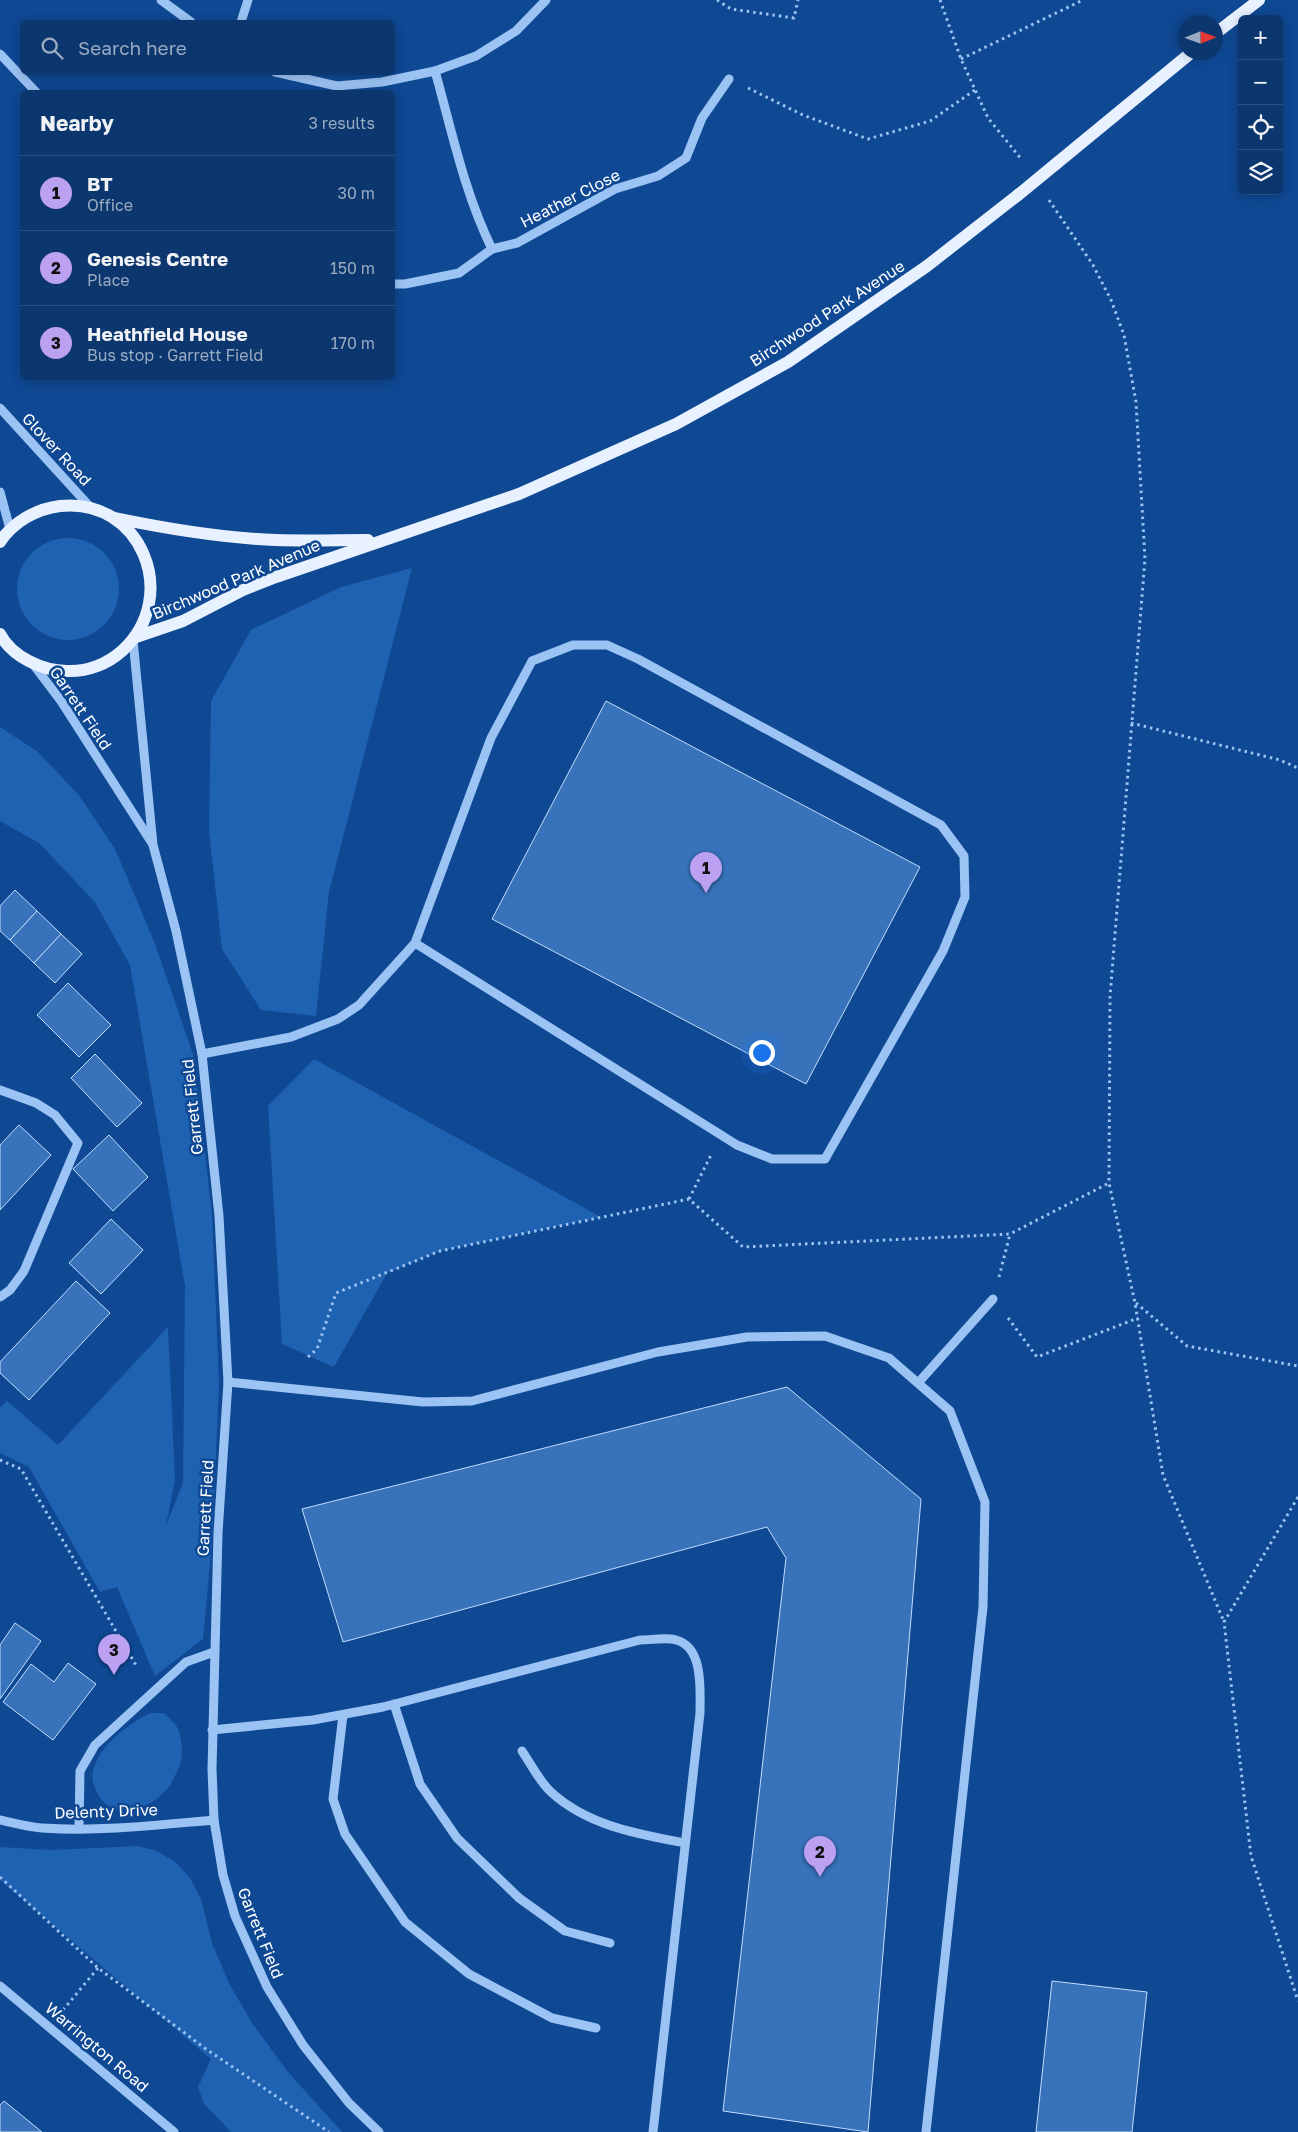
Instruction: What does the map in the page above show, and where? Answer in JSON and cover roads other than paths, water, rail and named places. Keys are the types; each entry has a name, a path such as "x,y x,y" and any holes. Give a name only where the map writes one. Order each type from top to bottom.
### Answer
{"main road":[{"path":"1223,28 1259,0"},
{"name":"Birchwood Park Avenue","path":"135,639 183,622 243,590 276,576 377,540 519,494 676,424 788,362 927,266 1182,60"},
{"path":"0,648 32,663 67,671 92,668 115,657 135,639 145,619 151,596 150,573 143,551 130,532 113,518 92,509 71,505 49,508 28,516 3,537"},
{"name":"Birchwood Park Avenue","path":"113,518 160,528 275,540 377,540"},
{"path":"0,634 20,656"}],"street":[{"path":"161,0 188,20"},
{"path":"242,20 248,0"},
{"path":"288,75 337,86 382,82 434,71 476,56 516,31 546,0"},
{"path":"0,54 34,90"},
{"path":"434,71 454,138 462,176 478,221 492,249"},
{"name":"Heather Close","path":"395,284 405,284 459,273 492,249 517,243 615,189 658,176 686,158 702,118 729,79"},
{"name":"Glover Road","path":"0,408 92,509"},
{"path":"0,492 3,537"},
{"name":"Garrett Field","path":"135,639 153,845 176,931 202,1054 219,1216 228,1382 214,1652 212,1730 214,1820 223,1875 235,1916 267,1987 303,2045 349,2103 379,2132"},
{"path":"202,1054 291,1037 338,1019 359,1005 415,943 495,730 532,661 573,645 607,645 638,659 941,825 964,856 965,897 943,951 825,1158 772,1160 721,1136 415,943"},
{"name":"Garrett Field","path":"32,663 61,701 153,845"},
{"path":"0,1090 36,1104 55,1115 78,1143 24,1271 10,1290 0,1297"},
{"path":"918,1383 993,1299"},
{"path":"228,1382 423,1402 472,1401 658,1352 747,1337 825,1336 889,1358 950,1411 985,1502 983,1607 926,2132"},
{"path":"212,1730 313,1720 343,1715 394,1704 640,1640 676,1640 692,1651 700,1675 700,1713 653,2132"},
{"path":"79,1828 80,1771 95,1745 186,1662 214,1652"},
{"path":"394,1704 420,1784 457,1838 519,1898 565,1931 610,1943"},
{"path":"343,1715 333,1799 345,1834 405,1922 469,1974 552,2018 596,2028"},
{"path":"522,1751 550,1791 586,1816 625,1831 685,1844"},
{"name":"Delenty Drive","path":"0,1820 41,1828 131,1827 214,1820"},
{"name":"Warrington Road","path":"0,1986 174,2132"}],"place":[{"name":"BT","path":"706,893"},
{"name":"Heathfield House","path":"114,1675"},
{"name":"Genesis Centre","path":"820,1877"}]}
